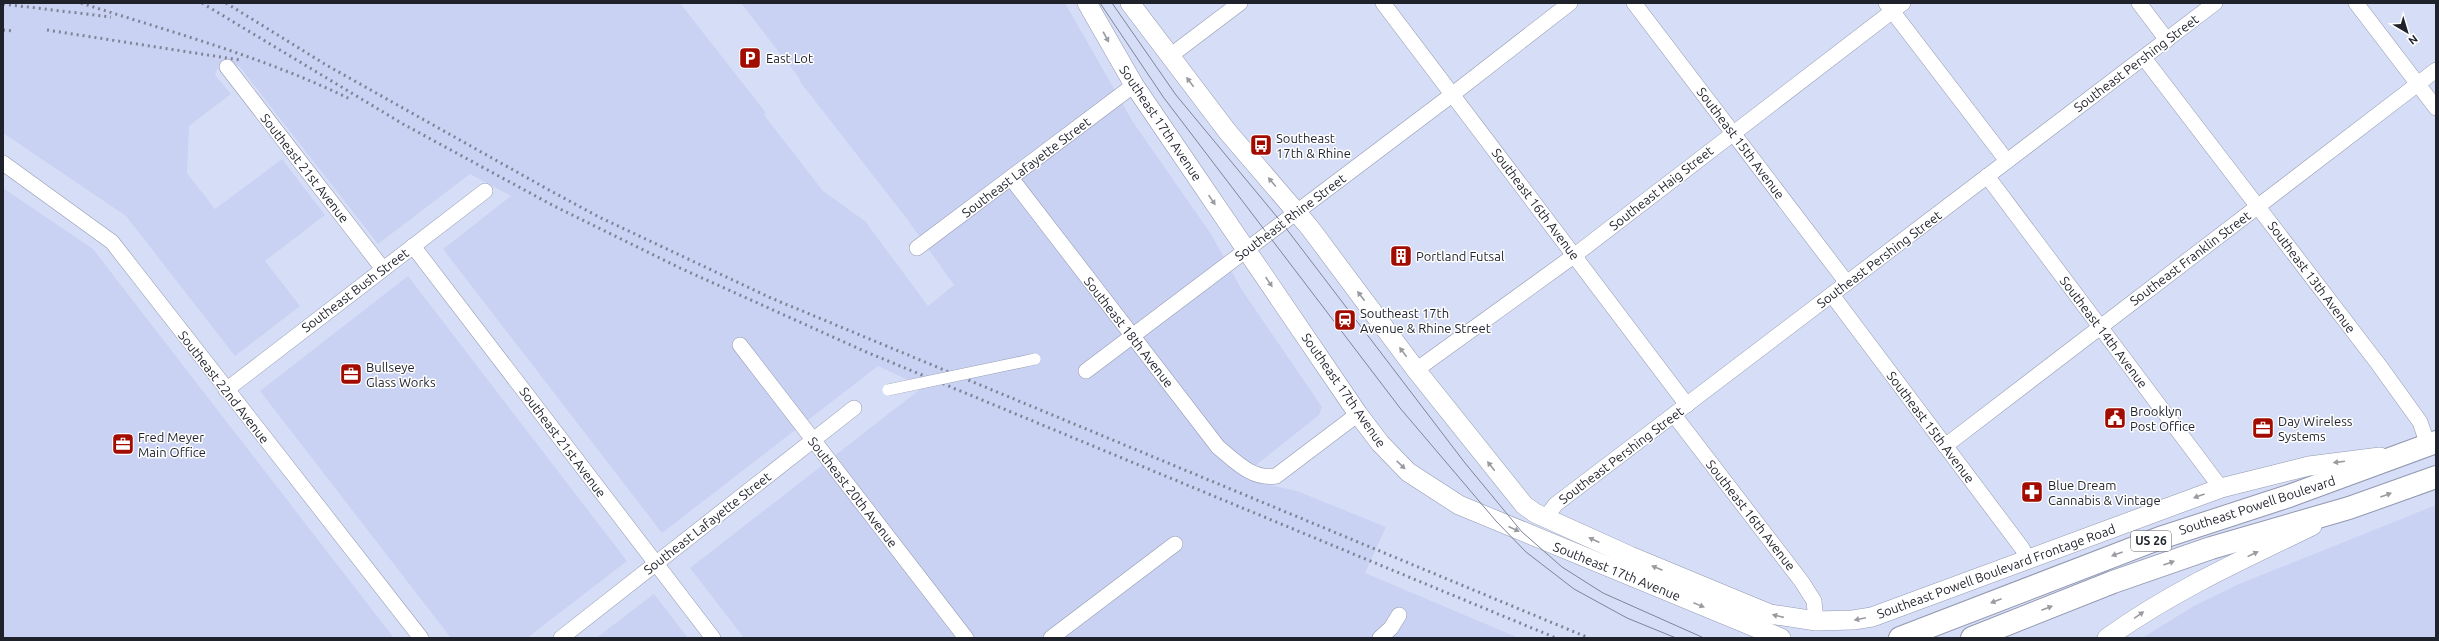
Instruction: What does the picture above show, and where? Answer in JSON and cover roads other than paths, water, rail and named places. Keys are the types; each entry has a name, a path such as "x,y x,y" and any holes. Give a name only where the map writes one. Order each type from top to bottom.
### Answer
{"main road":[{"name":"Southeast Powell Boulevard","path":"1900,638 2152,541 2289,496 2432,444"},
{"name":"Southeast Powell Boulevard","path":"1972,638 2113,582 2211,548 2349,508 2436,477"}],"street":[{"name":"Southeast 17th Avenue","path":"1087,3 1134,85 1358,414 1380,443 1408,472 1459,505 1781,638"},
{"name":"Southeast 17th Avenue","path":"1130,3 1227,131 1297,212 1416,370 1516,498 1535,513 1545,518 1630,556 1756,609 1784,617 1816,621"},
{"path":"1170,56 1240,3"},
{"name":"Southeast 16th Avenue","path":"1383,3 1687,405"},
{"name":"Southeast Rhine Street","path":"1086,371 1453,94 1570,3"},
{"name":"Southeast 15th Avenue","path":"1634,3 1847,283"},
{"path":"2139,3 2167,40"},
{"name":"Southeast Pershing Street","path":"1545,518 1556,504 2215,3"},
{"path":"2356,3 2436,108"},
{"path":"1894,6 2007,161"},
{"name":"Southeast Haig Street","path":"1416,370 1575,255 1894,6"},
{"name":"Southeast 13th Avenue","path":"2144,58 2258,206 2420,422 2432,444"},
{"name":"Southeast 21st Avenue","path":"227,67 383,269"},
{"name":"Southeast Franklin Street","path":"1945,446 2099,326 2436,70"},
{"name":"Southeast Lafayette Street","path":"918,248 1134,85"},
{"name":"Southeast 22nd Avenue","path":"3,163 112,242 421,638"},
{"name":"Southeast 14th Avenue","path":"1987,176 2221,488"},
{"name":"Southeast 18th Avenue","path":"1011,178 1218,447 1251,473 1266,478 1276,476 1285,471 1358,414"},
{"name":"Southeast Bush Street","path":"226,390 485,191"},
{"name":"Southeast 21st Avenue","path":"413,246 713,638"},
{"name":"Southeast 15th Avenue","path":"1832,295 2022,548 2028,559"},
{"name":"Southeast 20th Avenue","path":"740,345 966,638"},
{"path":"888,390 1035,358"},
{"name":"Southeast Lafayette Street","path":"561,638 854,408"},
{"name":"Southeast 16th Avenue","path":"1674,415 1802,582 1814,601 1816,621"},
{"name":"Southeast Powell Boulevard Frontage Road","path":"1816,621 1853,620 1894,610 2221,488 2309,466 2405,454"},
{"path":"2107,638 2144,612 2185,587 2349,508"},
{"path":"1051,638 1175,544"},
{"path":"1380,638 1391,628 1399,615"}],"tram line":[{"path":"1100,3 1164,98 1400,408 1496,521 1526,552 1574,589 1627,618 1676,638"},
{"path":"1112,3 1176,95 1282,223 1465,463 1522,532 1562,567 1603,593 1704,638"}],"railway":[{"path":"81,3 251,58 284,70 350,99"},
{"path":"202,3 403,124 554,206 680,268 864,351 1556,638"},
{"path":"226,3 328,66 549,190 599,217 771,298 1589,638"},
{"path":"3,4 111,17"},
{"path":"3,30 14,31"},
{"path":"47,30 240,60"}],"place":[{"name":"East Lot","path":"750,58"},
{"name":"Southeast 17th & Rhine","path":"1261,145"},
{"name":"Portland Futsal","path":"1401,256"},
{"name":"Southeast 17th Avenue & Rhine Street","path":"1345,320"},
{"name":"Bullseye Glass Works","path":"351,374"},
{"name":"Brooklyn Post Office","path":"2115,418"},
{"name":"Day Wireless Systems","path":"2263,428"},
{"name":"Fred Meyer Main Office","path":"123,444"},
{"name":"Blue Dream Cannabis & Vintage","path":"2032,492"}]}
